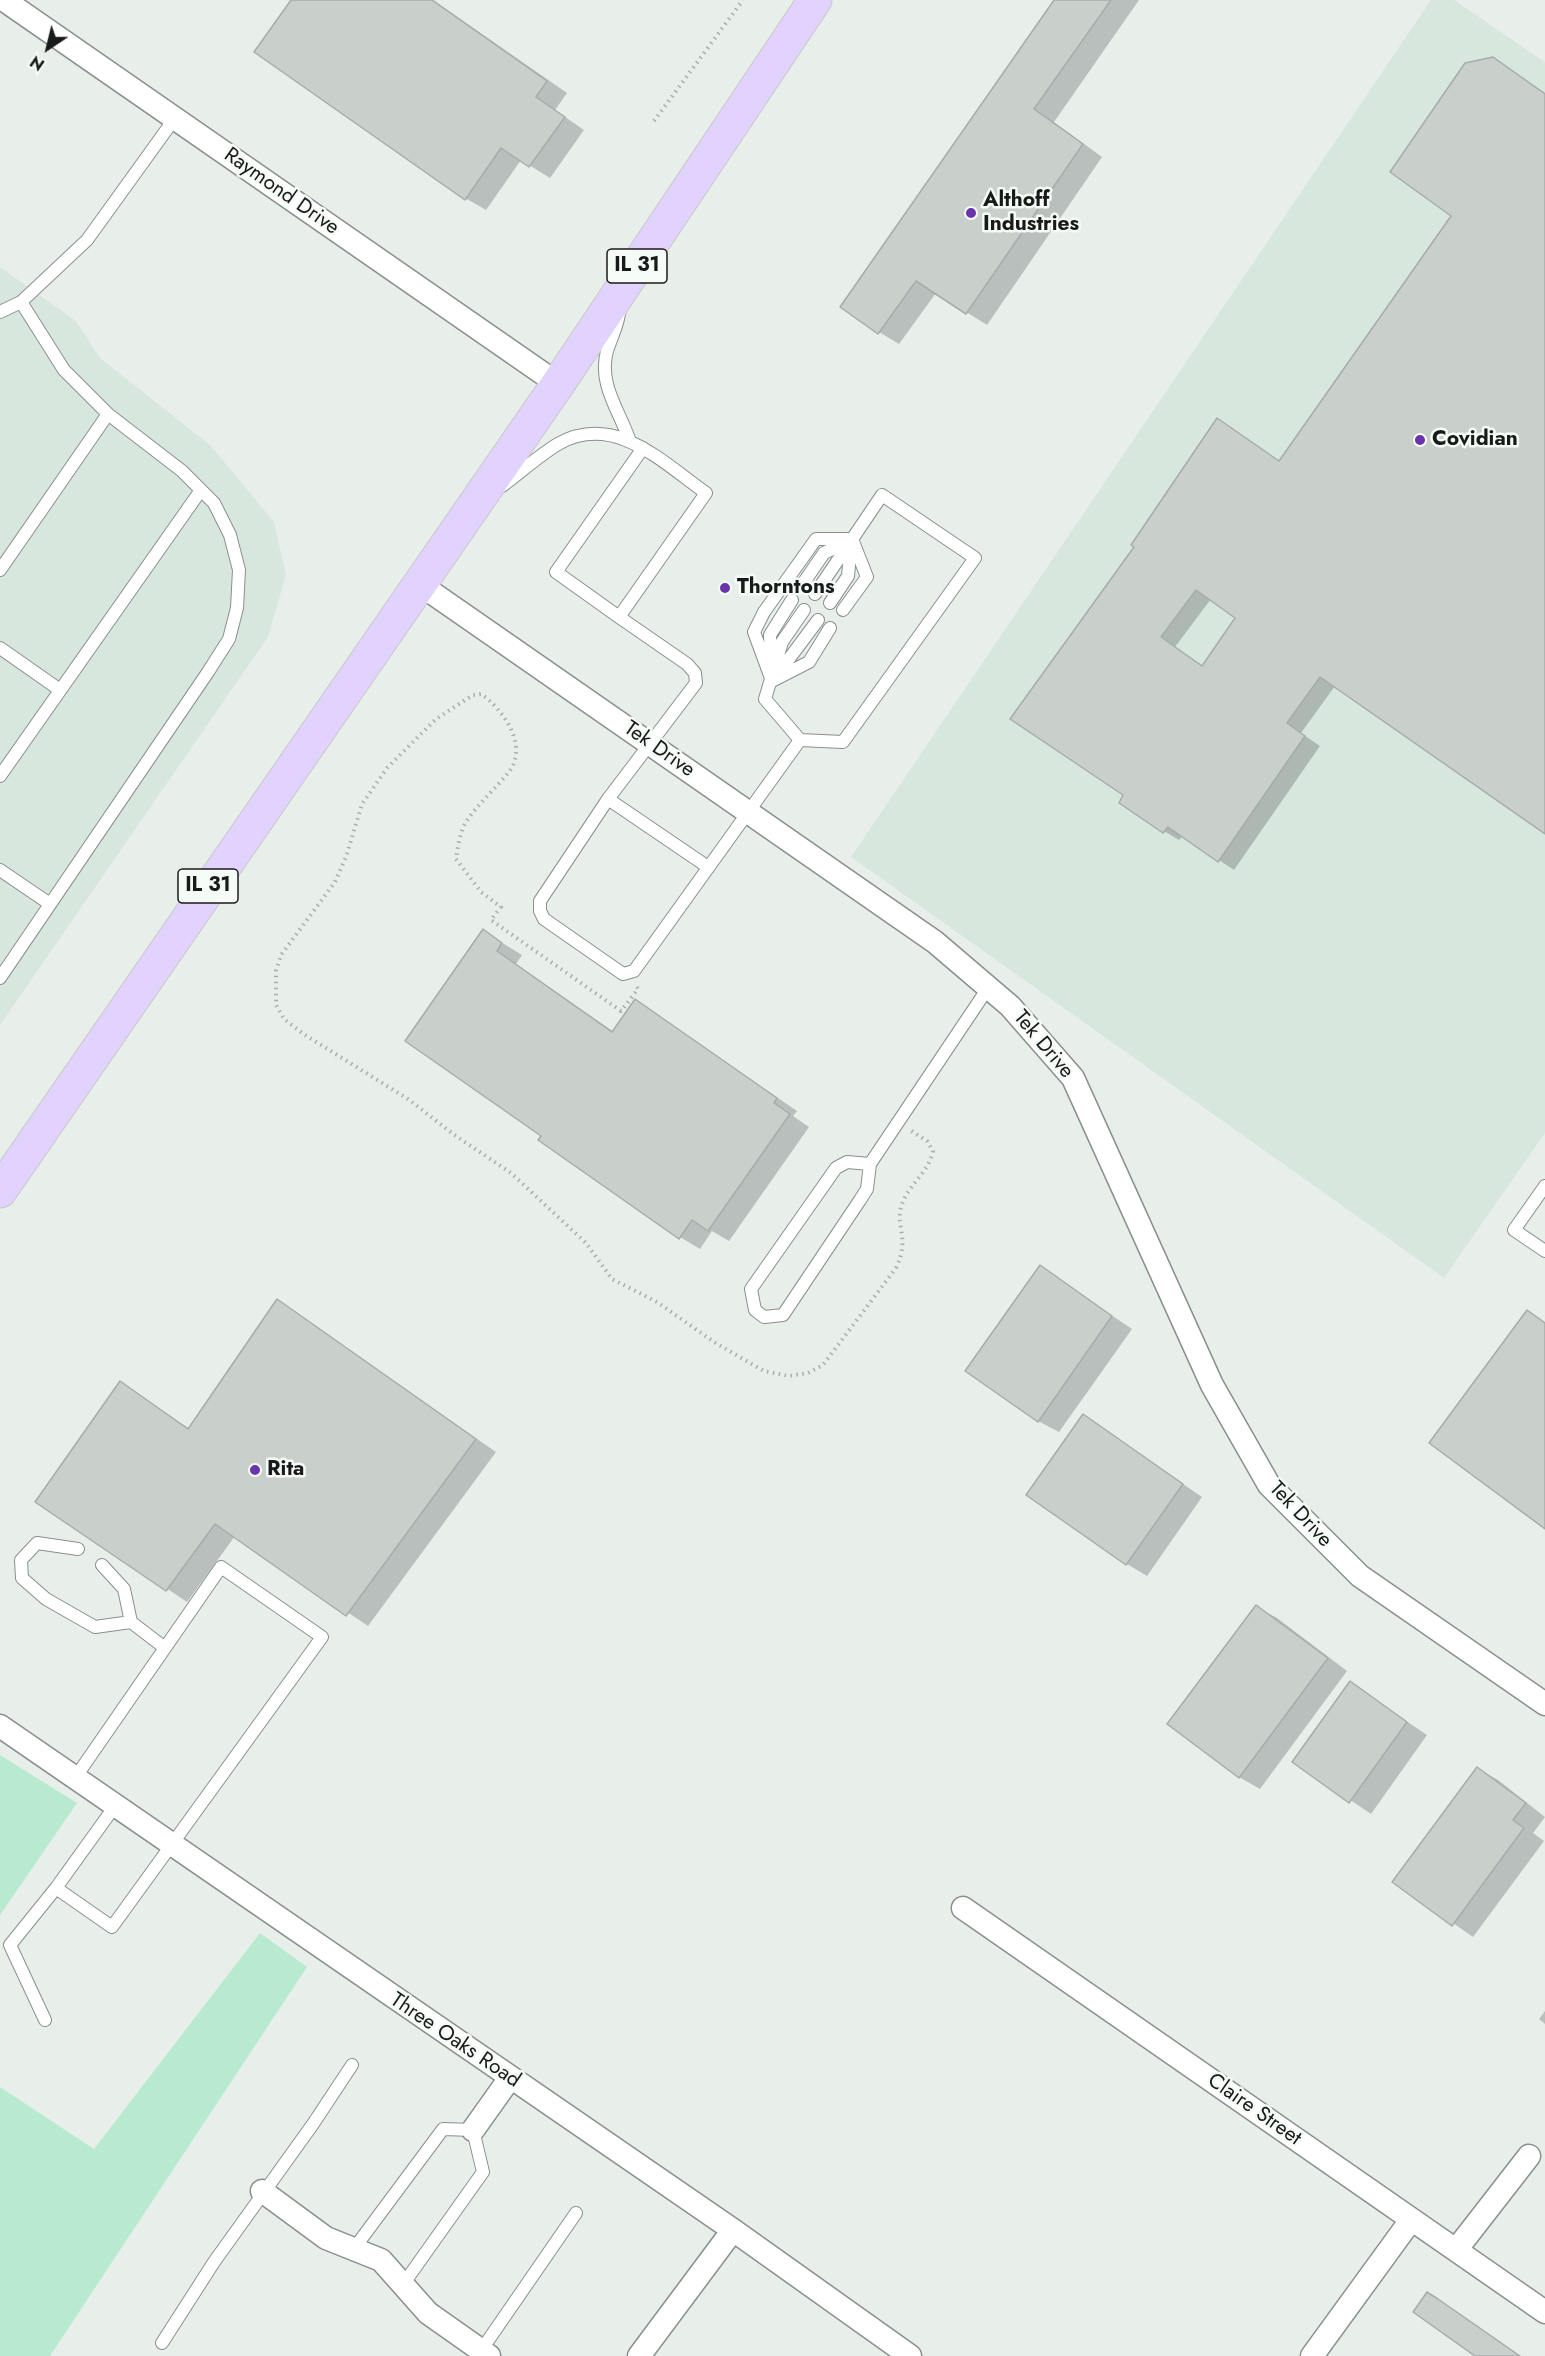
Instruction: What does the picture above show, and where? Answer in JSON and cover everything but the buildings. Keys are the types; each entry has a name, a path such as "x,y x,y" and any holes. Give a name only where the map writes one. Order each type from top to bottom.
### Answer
{"main road":[{"name":"IL 31","path":"0,1191 418,583 558,384 815,0"}],"street":[{"name":"Raymond Drive","path":"4,0 558,384"},
{"name":"Tek Drive","path":"418,583 935,942 1010,1006 1072,1078 1212,1385 1269,1485 1360,1576 1545,1704"},
{"name":"Three Oaks Road","path":"0,1726 732,2230 910,2356"},
{"name":"Claire Street","path":"963,1908 1545,2312"},
{"path":"473,2130 510,2079"},
{"path":"1456,2250 1529,2156"},
{"path":"262,2191 326,2238 381,2260 428,2313 482,2354"},
{"path":"1312,2356 1411,2220"},
{"path":"639,2356 732,2230"}],"lane":[{"path":"0,312 21,302 87,240 175,118"},
{"path":"621,290 618,324 607,352 607,391 629,439"},
{"path":"0,978 229,639 237,608 239,570 230,535 214,503 182,471 108,414 64,370 21,302"},
{"path":"0,570 108,414"},
{"path":"477,500 502,486 556,445 574,436 593,432 629,439 706,493 619,617"},
{"path":"643,448 556,572 695,673 696,683 648,742 540,901 540,911 544,920 623,974 634,971 800,740"},
{"path":"0,776 201,490"},
{"path":"804,609 782,642 765,699 800,740 843,742 975,558 882,495 815,594"},
{"path":"772,681 754,632 764,612 816,539 852,539"},
{"path":"802,585 824,553 852,539"},
{"path":"830,603 848,576 852,539"},
{"path":"843,610 867,577 852,539"},
{"path":"772,681 770,635 792,600"},
{"path":"772,681 818,621"},
{"path":"772,681 808,662 830,628"},
{"path":"0,648 60,690"},
{"path":"608,800 708,867"},
{"path":"0,870 50,904"},
{"path":"870,1164 847,1162 836,1168 751,1289 755,1310 764,1317 783,1315 867,1189 870,1164 988,988"},
{"path":"1545,1186 1514,1230 1545,1251"},
{"path":"78,1549 37,1543 21,1560 22,1578 46,1599 95,1627 131,1622"},
{"path":"102,1565 124,1589 131,1622 165,1648"},
{"path":"56,1888 112,1927 173,1846 322,1637 221,1567 75,1778"},
{"path":"45,2020 10,1945 56,1888 115,1806"},
{"path":"162,2343 262,2191 313,2124 352,2064"},
{"path":"352,2250 443,2129 473,2130 483,2172 402,2286"},
{"path":"482,2354 576,2213"}],"path":[{"path":"654,121 742,0"},
{"path":"629,973 638,990 621,1011 491,920 501,906 481,892 456,859 467,820 500,780 508,774 514,763 512,729 502,713 481,694 473,695 436,719 387,768 362,804 336,882 281,954 276,971 275,992 276,1005 284,1019 304,1035 408,1099 453,1134 511,1173 586,1242 612,1279 657,1302 714,1342 764,1371 789,1376 808,1373 823,1365 896,1268 903,1253 904,1236 900,1216 902,1202 931,1163 933,1151 927,1141 898,1122"}],"shaded area":[{"path":"1431,0 1454,0 1545,62 1545,1133 1444,1278 851,857"},
{"path":"0,267 76,321 100,358 210,445 274,522 286,575 268,637 0,1025"}],"green space":[{"path":"0,1755 77,1803 0,1915"},
{"path":"260,1933 307,1967 50,2356 0,2356 0,2087 94,2149"}],"place":[{"name":"Althoff Industries","path":"971,213"},
{"name":"Covidian","path":"1420,440"},
{"name":"Thorntons","path":"725,588"},
{"name":"Rita","path":"255,1470"}]}
